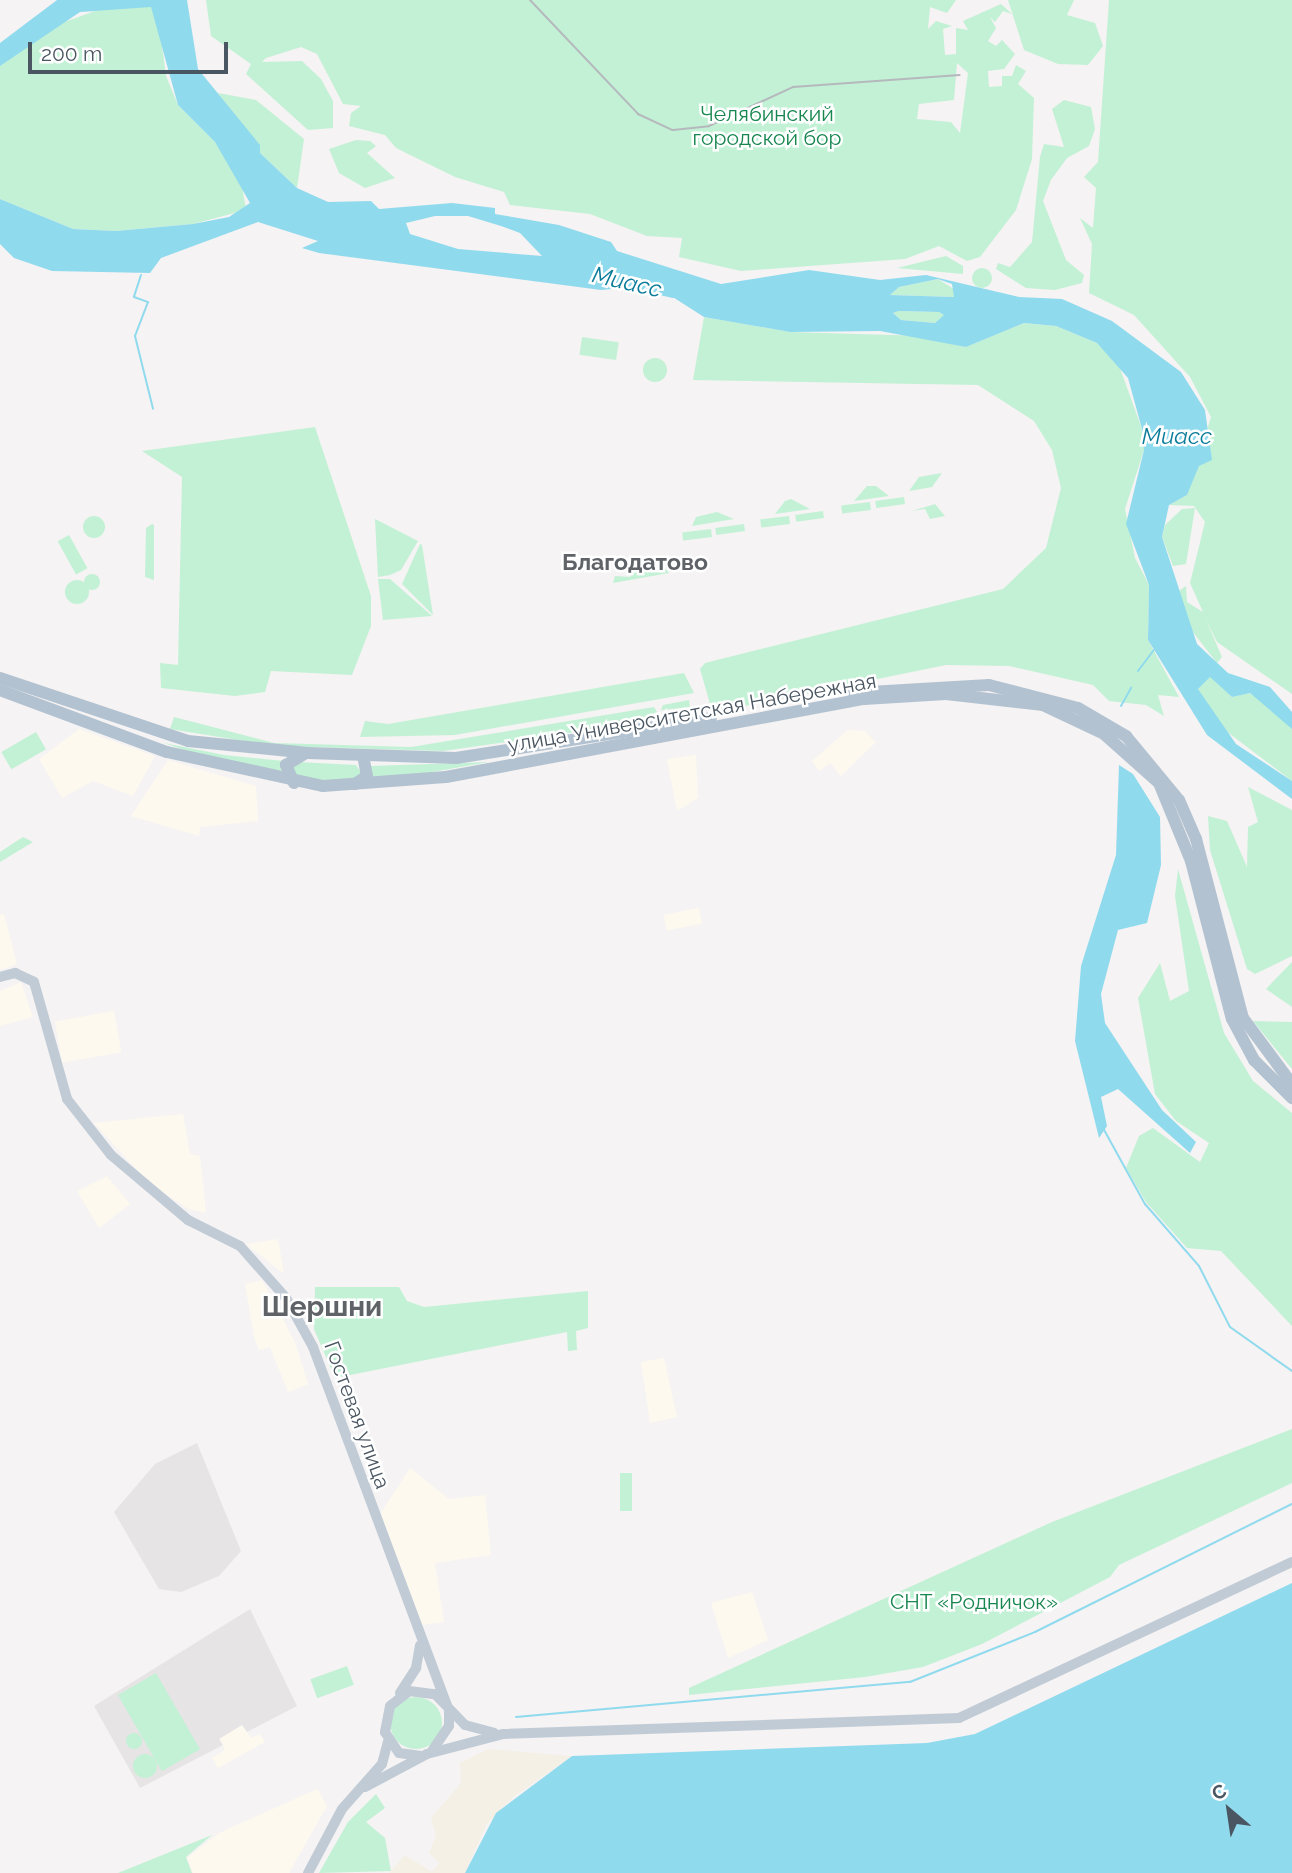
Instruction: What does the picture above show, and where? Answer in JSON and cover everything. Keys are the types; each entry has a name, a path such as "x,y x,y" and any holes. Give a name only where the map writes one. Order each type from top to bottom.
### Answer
{"main road":[{"name":"улица Университетская Набережная","path":"0,678 188,741 308,753 363,755 511,753 910,685 989,685 1059,700 1126,736 1164,774 1196,839 1243,1018 1292,1084"},
{"name":"улица Университетская Набережная","path":"0,690 167,752 294,783 352,786 446,777 864,699 946,694 1043,705 1104,734 1159,783 1191,861 1232,1019 1254,1060 1292,1098"},
{"path":"294,783 286,765 308,753"},
{"path":"352,786 367,776 363,755"},
{"name":"Гостевая улица","path":"0,977 25,976 40,998 74,1112 146,1188 188,1220 240,1247 286,1298 313,1347 419,1638 448,1708"},
{"path":"308,1873 342,1809 365,1787 382,1764 388,1741 385,1718 399,1696 427,1690 475,1729 503,1734 959,1718 1292,1562"},
{"name":"Гостевая улица","path":"399,1696 416,1668 419,1638"},
{"path":"388,1741 403,1754 425,1755 446,1734 448,1708"},
{"path":"365,1787 425,1755 503,1734"}],"shaded area":[{"path":"79,729 155,756 133,796 93,781 62,798 39,759"},
{"path":"848,730 865,731 876,742 841,776 830,763 819,771 812,761"},
{"path":"696,755 698,798 677,811 667,759"},
{"path":"168,760 256,786 258,821 200,827 199,836 131,816"},
{"path":"699,908 702,924 667,931 664,915"},
{"path":"4,914 17,964 0,970 0,915"},
{"path":"21,982 33,1017 0,1026 0,991"},
{"path":"114,1011 121,1052 62,1063 55,1021"},
{"path":"183,1114 190,1154 200,1156 206,1213 188,1209 147,1181 94,1123"},
{"path":"107,1176 130,1204 99,1228 77,1191"},
{"path":"278,1239 284,1274 246,1244"},
{"path":"262,1280 295,1342 308,1384 288,1392 270,1347 259,1350 254,1337 245,1284"},
{"path":"664,1358 677,1417 650,1423 641,1362"},
{"path":"197,1443 241,1551 219,1576 181,1592 159,1589 114,1512 155,1464"},
{"path":"410,1468 449,1499 485,1495 491,1555 435,1563 444,1622 421,1625 380,1514"},
{"path":"752,1592 768,1640 728,1658 711,1603"},
{"path":"250,1609 297,1706 247,1732 242,1725 219,1739 223,1745 140,1788 94,1706"},
{"path":"243,1724 251,1738 260,1734 265,1742 218,1768 212,1758 225,1750 219,1739"},
{"path":"317,1789 327,1806 289,1873 193,1873 187,1858 219,1833"}],"green space":[{"name":"Челябинский городской бор","path":"206,0 956,0 947,13 930,7 928,29 936,21 952,26 943,29 945,55 956,54 956,28 968,30 963,21 1001,4 1012,14 1003,11 995,22 990,17 996,28 988,41 996,46 1002,40 1015,54 1004,69 988,71 989,87 1002,86 1002,76 1012,76 1016,65 1026,71 1018,84 1034,98 1032,159 1016,210 980,257 967,261 939,246 905,259 741,271 679,257 682,238 647,236 590,214 510,205 504,192 455,177 396,148 385,135 349,126 351,113 361,106 343,104 317,54 301,47 266,58 262,62 302,61 321,79 333,101 333,128 308,130 246,74 251,64 211,36","holes":["957,63 968,73 960,133 951,122 917,119 919,104 954,100"]},
{"path":"1008,0 1074,0 1067,15 1095,23 1103,46 1088,65 1058,64 1024,50"},
{"path":"1109,0 1292,0 1292,694 1217,642 1206,620 1222,657 1217,663 1185,622 1179,591 1186,586 1187,602 1203,612 1190,583 1205,522 1194,506 1169,505 1187,495 1211,417 1190,377 1134,315 1089,293 1092,244 1080,218 1093,228 1096,188 1084,177 1098,162"},
{"path":"109,6 152,6 158,15 166,76 178,105 215,142 241,180 246,210 193,224 116,231 73,229 0,199 0,66 48,28"},
{"path":"218,93 256,100 304,139 297,188 260,153"},
{"path":"1064,100 1091,107 1095,129 1089,146 1067,158 1051,180 1043,201 1066,260 1084,275 1082,283 1055,290 1026,288 996,269 998,263 1010,267 1032,242 1040,157 1044,144 1064,147 1052,109"},
{"path":"356,140 370,141 376,146 367,153 395,178 365,188 339,173 329,149"},
{"path":"946,256 963,266 963,274 897,268"},
{"path":"978,268 986,268 992,278 986,288 978,288 972,282 972,274"},
{"path":"938,279 957,291 954,297 890,295 899,287"},
{"path":"939,312 945,315 935,323 901,320 893,313"},
{"path":"704,317 790,332 926,336 966,347 1024,323 1056,326 1097,343 1117,360 1142,429 1144,450 1125,509 1135,558 1149,585 1148,640 1179,697 1158,695 1164,716 1146,705 1109,701 1093,685 1009,666 946,665 725,710 710,704 700,669 705,663 1003,589 1046,548 1061,488 1052,450 1034,421 978,385 693,380"},
{"path":"582,337 619,342 616,360 579,355"},
{"path":"655,358 664,361 667,370 664,379 655,382 646,379 643,370 646,361"},
{"path":"315,427 371,596 371,626 352,675 271,671 265,692 235,696 161,688 160,663 178,665 182,477 142,451"},
{"path":"942,473 932,487 909,491 919,477"},
{"path":"867,486 876,486 889,496 854,501"},
{"path":"904,497 905,504 876,508 875,501"},
{"path":"791,499 810,509 775,514 785,501"},
{"path":"870,502 871,510 842,513 841,506"},
{"path":"935,504 945,516 930,519 925,509 912,511"},
{"path":"1195,508 1186,564 1173,566 1162,537 1165,525 1182,509"},
{"path":"823,511 824,518 796,522 795,515"},
{"path":"717,512 734,519 692,526 696,517"},
{"path":"94,516 102,519 105,527 102,535 94,538 86,535 83,527 86,519"},
{"path":"789,516 790,524 761,527 760,520"},
{"path":"375,519 418,541 401,570 378,577"},
{"path":"152,524 154,580 145,577 146,528"},
{"path":"744,524 745,531 716,535 715,528"},
{"path":"711,529 712,537 683,540 682,533"},
{"path":"69,535 87,568 76,575 58,541"},
{"path":"420,544 422,545 433,615 402,584"},
{"path":"638,562 651,573 664,567 669,573 613,583 615,576 630,577"},
{"path":"92,574 98,576 98,588 92,590 86,588 84,582 86,576"},
{"path":"378,579 390,579 432,616 383,620"},
{"path":"77,580 85,584 89,592 85,600 77,604 69,600 65,592 69,584"},
{"path":"684,673 694,693 455,735 360,737 365,721 388,724"},
{"path":"1210,676 1232,697 1249,693 1265,701 1292,729 1292,781 1218,725 1198,689"},
{"path":"689,700 690,707 661,710 663,705"},
{"path":"654,707 657,712 625,725 443,751 275,746 170,729 174,717 274,743 411,747"},
{"path":"36,732 46,749 11,769 1,752"},
{"path":"164,743 224,755 284,761 282,771 218,762"},
{"path":"298,762 356,765 363,775 352,782 296,779 289,768"},
{"path":"489,762 404,777 370,778 370,766"},
{"path":"1248,787 1292,810 1292,956 1255,974 1247,969 1210,850 1208,816 1227,821 1247,867 1248,827 1258,822"},
{"path":"23,837 33,842 0,862 0,852"},
{"path":"1178,869 1224,1033 1253,1081 1292,1113 1292,1326 1221,1251 1187,1248 1146,1202 1126,1168 1139,1136 1153,1128 1200,1162 1209,1143 1176,1121 1155,1094 1138,998 1160,963 1170,1001 1189,991 1175,896"},
{"path":"1292,962 1292,1007 1266,989"},
{"path":"1253,1021 1292,1022 1292,1069"},
{"path":"315,1287 399,1287 407,1301 424,1307 588,1291 588,1328 576,1331 577,1350 568,1351 567,1332 335,1378 314,1329"},
{"name":"СНТ «Родничок»","path":"1292,1429 1292,1483 1119,1565 1110,1577 982,1644 923,1667 865,1677 689,1695 689,1688 1052,1522"},
{"path":"620,1473 632,1473 632,1511 620,1511"},
{"path":"347,1666 354,1685 317,1698 310,1679"},
{"path":"156,1673 200,1749 162,1771 118,1695"},
{"path":"416,1697 426,1699 434,1705 440,1713 440,1733 434,1741 426,1747 416,1749 406,1747 398,1741 392,1733 390,1723 392,1713 398,1705 406,1699"},
{"path":"134,1733 140,1735 140,1747 134,1749 128,1747 126,1741 128,1735"},
{"path":"145,1754 156,1761 157,1766 150,1777 145,1778 134,1771 133,1766 140,1755"},
{"path":"376,1794 385,1808 366,1822 385,1838 391,1871 319,1873 348,1822"},
{"path":"212,1835 186,1857 192,1873 118,1873"}],"sand":[{"path":"488,1749 572,1756 512,1798 486,1825 465,1873 389,1873 405,1855 432,1872 439,1863 429,1853 436,1836 431,1818 461,1783 460,1763"}],"water":[{"name":"Миасс","path":"57,0 187,0 198,69 260,145 260,153 297,188 328,202 371,201 379,209 452,203 495,208 495,214 559,225 611,242 617,251 721,284 809,270 880,280 926,275 1019,297 1062,299 1112,321 1181,372 1205,410 1212,460 1199,466 1187,495 1169,505 1162,537 1197,644 1228,673 1270,687 1292,712 1292,729 1250,693 1232,697 1210,677 1198,689 1236,744 1292,781 1292,799 1207,735 1148,640 1149,585 1126,524 1144,450 1142,429 1128,378 1097,343 1056,326 1024,323 966,347 880,331 790,332 704,317 654,285 601,290 319,253 302,248 318,241 258,222 161,258 150,273 52,271 14,258 0,244 0,199 73,229 116,231 193,224 229,217 250,203 215,142 178,105 151,7 80,12 0,66 0,43","holes":["435,216 468,216 520,233 542,256 458,249 410,234 406,223","938,279 952,284 954,297 890,295 899,287","939,312 944,315 935,323 901,320 893,313"]},
{"path":"1119,765 1133,774 1160,817 1161,865 1147,923 1118,930 1101,994 1105,1023 1162,1110 1196,1142 1190,1153 1118,1089 1101,1097 1107,1126 1099,1138 1075,1041 1081,966 1116,855"},
{"path":"1292,1583 1292,1873 465,1873 496,1813 572,1756 927,1743 975,1734"}],"waterway":[{"path":"141,275 134,297 148,302 135,336 153,409"},
{"name":"Миасс","path":"630,282 673,292"},
{"path":"1138,671 1154,650"},
{"path":"1121,706 1131,688"},
{"path":"1103,1128 1145,1204 1199,1266 1230,1327 1292,1371"},
{"path":"516,1717 910,1682 1035,1632 1292,1504"}],"railway":[{"path":"530,0 638,114 673,130 709,126 793,87 960,75"}],"district":[{"name":"Благодатово","path":"635,562"},
{"name":"Шершни","path":"322,1307"}]}
